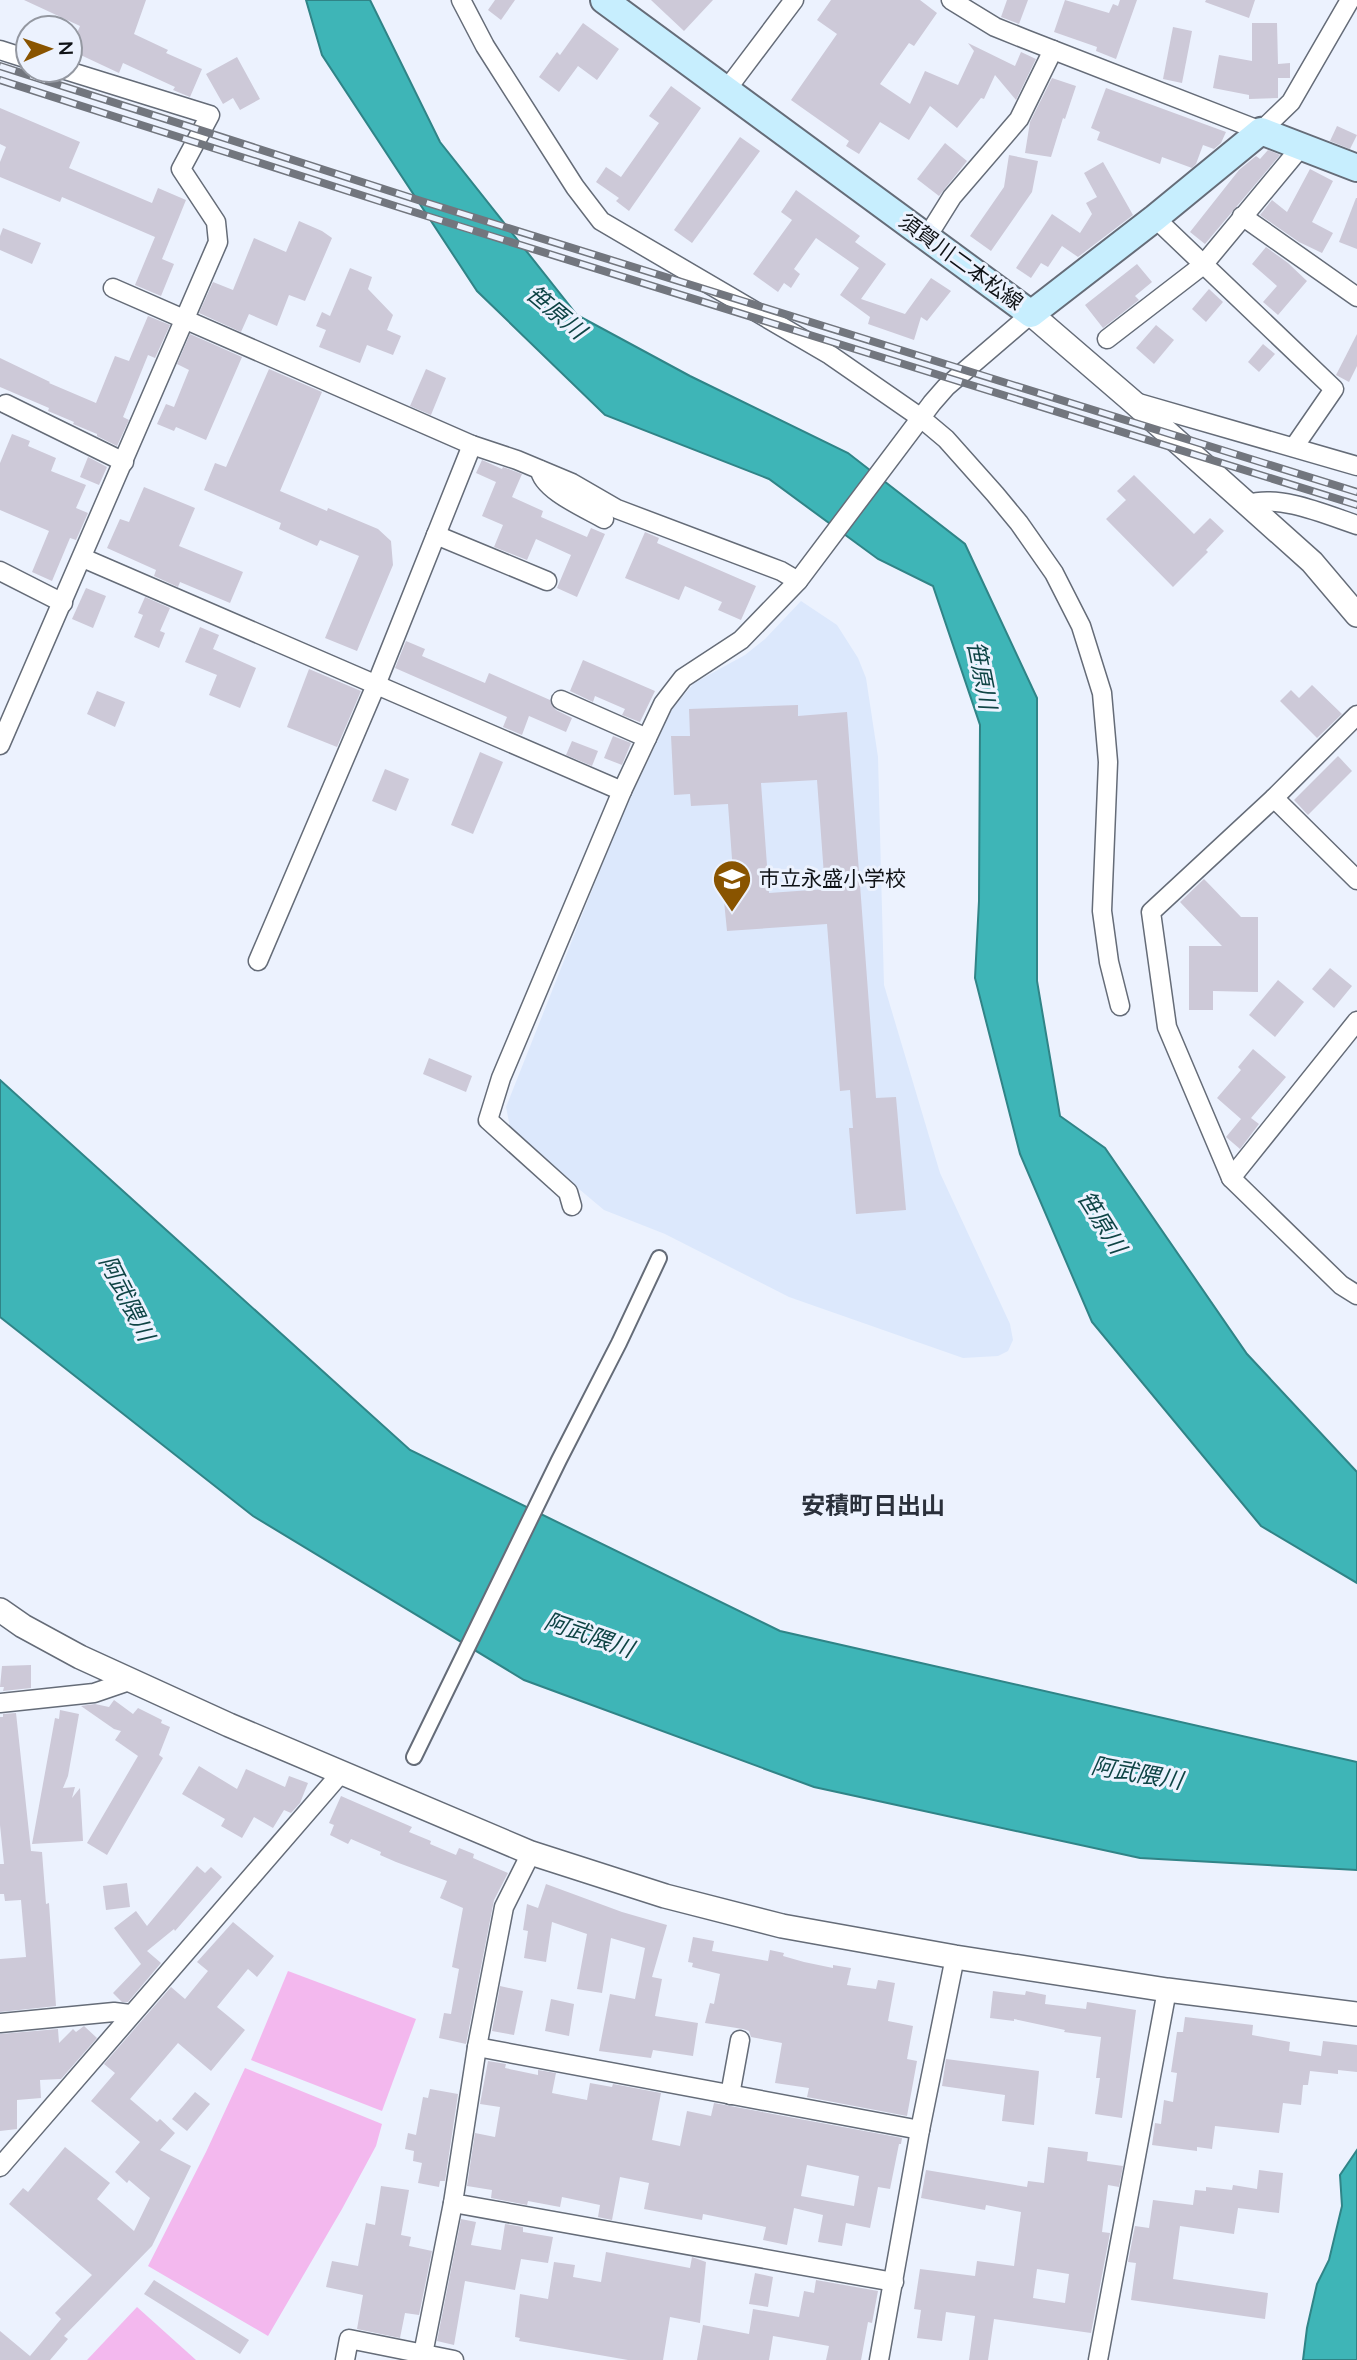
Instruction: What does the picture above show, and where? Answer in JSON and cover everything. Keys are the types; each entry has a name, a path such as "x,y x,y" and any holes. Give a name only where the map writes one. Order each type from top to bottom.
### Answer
{"main road":[{"name":"須賀川二本松線","path":"604,0 1031,314 1261,131"},
{"path":"1261,131 1357,168"}],"street":[{"path":"461,0 485,46 575,187 601,221 830,355 918,423 946,439 1019,523 1054,573 1072,604 1091,653 1102,693 1108,762 1102,911 1109,962 1121,1006"},
{"path":"727,89 794,0"},
{"path":"951,0 995,26 1261,131 1291,102 1350,0"},
{"path":"927,237 952,197 1019,119 1054,50"},
{"path":"0,745 218,242 216,222 181,169 210,114 84,76"},
{"path":"1107,339 1203,265 1301,147"},
{"path":"1242,216 1357,297"},
{"path":"1155,218 1334,389 1294,447"},
{"path":"113,288 472,445 572,483 617,509 781,571 801,576"},
{"path":"572,1206 568,1192 488,1120 501,1078 622,791 663,704 682,678 741,640 801,576 946,387 1031,314 1312,562 1357,615"},
{"path":"1132,401 1357,466"},
{"path":"6,404 124,462"},
{"path":"258,961 376,685 472,445"},
{"path":"540,470 540,475 552,488 604,519"},
{"path":"1248,503 1263,501 1293,505 1357,525"},
{"path":"436,535 547,581"},
{"path":"83,558 622,791"},
{"path":"0,571 63,603"},
{"path":"561,700 647,738"},
{"path":"1357,715 1274,798 1151,912 1167,1027 1231,1178 1341,1285 1357,1295"},
{"path":"1274,798 1357,880"},
{"path":"1231,1178 1357,1021"},
{"path":"414,1757 659,1258"},
{"path":"0,1610 34,1633 80,1657 342,1772 531,1853 665,1896 782,1926 956,1957 1167,1990 1357,2014"},
{"path":"0,1703 94,1693 132,1680"},
{"path":"0,2167 342,1772"},
{"path":"422,2354 453,2203 477,2047 504,1907 531,1853"},
{"path":"879,2360 920,2130 956,1957"},
{"path":"1098,2360 1167,1990"},
{"path":"0,2023 114,2011 130,2014"},
{"path":"730,2095 740,2040"},
{"path":"477,2047 920,2130"},
{"path":"453,2203 894,2282"},
{"path":"345,2360 349,2339 454,2360"}],"shaded area":[{"name":"市立永盛小学校","path":"801,601 837,625 858,658 866,678 878,757 884,985 940,1173 1010,1324 1013,1340 1008,1351 998,1356 963,1358 789,1297 665,1234 604,1210 511,1132 506,1107 619,822 672,709 694,683 745,655 765,639"},
{"path":"288,1971 416,2019 382,2111 251,2060"},
{"path":"245,2068 382,2124 376,2146 268,2336 148,2266"},
{"path":"137,2307 196,2360 87,2360"}],"water":[{"name":"笹原川","path":"306,0 370,0 440,142 577,315 690,376 848,453 965,544 1037,698 1037,981 1060,1116 1105,1148 1247,1354 1357,1472 1357,1583 1261,1526 1092,1322 1020,1154 975,978 979,901 980,725 933,586 878,559 769,479 605,415 477,291 322,55"},
{"name":"阿武隈川","path":"0,1080 410,1450 780,1631 1357,1762 1357,1870 1140,1858 814,1787 524,1680 253,1516 0,1317"},
{"path":"1357,2150 1357,2360 1303,2360 1317,2284 1329,2260 1342,2206 1340,2175"}],"building":[{"path":"24,0 146,0 134,34 168,50 166,53 202,69 190,97 173,90 175,87 123,63 119,73 84,57 84,14 54,14"},
{"path":"495,0 515,0 501,20 488,10"},
{"path":"651,0 713,0 684,31"},
{"path":"831,0 920,0 937,13 914,46 909,43 880,84 910,104 925,71 958,85 974,51 968,43 1015,66 1021,52 1036,59 1016,100 995,75 984,99 981,98 957,128 930,106 909,140 880,122 859,154 846,146 849,141 791,100 837,34 817,20"},
{"path":"1007,0 1028,0 1019,24 1001,17"},
{"path":"1065,0 1109,13 1113,4 1118,6 1120,0 1137,0 1116,59 1096,51 1097,47 1054,32"},
{"path":"1255,0 1249,18 1205,2"},
{"path":"583,23 619,49 597,80 578,66 559,92 539,77 557,52 560,55"},
{"path":"1252,23 1277,23 1278,64 1290,63 1290,78 1278,78 1278,98 1249,99 1249,95 1213,88 1219,55 1252,61"},
{"path":"1173,27 1192,31 1182,83 1163,79"},
{"path":"237,57 260,99 240,110 233,98 223,104 206,74"},
{"path":"1052,78 1076,86 1065,119 1063,118 1051,157 1025,153 1030,122"},
{"path":"671,86 701,108 629,211 616,201 619,198 596,182 606,167 621,177 659,123 649,116"},
{"path":"1106,88 1226,132 1221,143 1214,149 1203,145 1192,168 1162,157 1160,164 1097,140 1100,132 1091,128"},
{"path":"0,108 80,142 69,168 152,203 158,188 186,200 162,259 174,264 161,296 135,285 155,237 62,197 60,202 0,177 0,162 6,147 0,144"},
{"path":"1337,126 1357,135 1350,149 1330,141"},
{"path":"740,137 760,151 692,243 674,230"},
{"path":"945,143 967,161 939,196 917,179"},
{"path":"1268,150 1280,155 1205,244 1190,232 1239,170 1256,156 1260,159"},
{"path":"1009,155 1038,161 1032,192 991,251 970,236 1004,187"},
{"path":"1103,162 1133,215 1078,257 1062,246 1048,267 1041,263 1031,278 1016,268 1052,214 1080,233 1092,214 1086,203 1097,197 1084,173"},
{"path":"1310,169 1333,181 1312,222 1333,233 1322,253 1299,242 1260,215 1272,200 1287,212"},
{"path":"796,190 860,236 855,242 886,264 861,299 905,314 931,278 951,291 927,321 921,317 914,340 868,324 870,317 840,295 859,268 816,238 794,269 800,274 791,288 784,283 778,292 753,274 792,220 781,212"},
{"path":"1357,198 1357,249 1339,242"},
{"path":"299,221 332,238 305,301 289,295 277,326 249,314 241,332 199,313 213,282 233,290 254,238 286,252"},
{"path":"3,228 41,243 32,264 0,250"},
{"path":"1266,247 1307,281 1278,315 1263,302 1277,286 1252,264"},
{"path":"1137,264 1152,282 1135,296 1139,300 1103,328 1085,305"},
{"path":"350,268 372,277 368,289 393,315 387,330 401,336 393,355 367,345 360,363 319,347 326,330 316,326 322,312 330,316"},
{"path":"1209,289 1223,302 1206,322 1192,309"},
{"path":"148,316 170,325 155,358 148,355 123,417 129,420 117,446 48,411 49,408 0,387 0,358 96,403 115,356 129,361"},
{"path":"1156,325 1174,340 1154,364 1136,348"},
{"path":"190,334 242,357 206,440 176,427 174,431 157,424 166,404 174,407 189,370 177,364"},
{"path":"1357,334 1357,366 1349,382 1336,375"},
{"path":"1263,344 1275,354 1259,372 1248,362"},
{"path":"269,369 322,392 280,491 378,529 391,541 393,565 357,651 325,638 359,556 320,540 317,546 279,529 281,523 204,490 215,463 226,467"},
{"path":"426,369 446,378 431,415 410,406"},
{"path":"12,434 30,441 28,446 56,458 51,471 86,485 76,508 88,513 76,540 70,538 52,581 32,572 49,531 0,510 0,463"},
{"path":"88,457 107,467 99,485 80,477"},
{"path":"482,460 522,474 512,497 543,511 541,517 587,537 591,528 605,534 577,597 557,588 571,555 536,539 527,560 494,547 503,525 482,516 496,482 476,473"},
{"path":"1134,475 1194,534 1210,518 1224,531 1206,550 1208,552 1173,587 1106,519 1126,500 1117,491"},
{"path":"144,487 195,508 179,546 243,572 230,603 180,582 178,587 154,576 156,570 107,548 120,519 129,522"},
{"path":"645,532 659,538 657,543 756,586 741,620 718,610 722,602 685,586 679,600 625,578"},
{"path":"86,588 106,596 93,628 72,619"},
{"path":"145,597 170,608 160,631 165,633 159,648 134,637 143,615 138,613"},
{"path":"200,627 219,635 213,649 256,668 240,708 209,695 217,675 185,662"},
{"path":"406,641 425,649 422,656 485,683 489,673 550,700 556,710 572,718 566,732 529,716 522,735 503,727 507,717 395,668"},
{"path":"583,660 655,691 640,722 622,715 625,709 595,696 593,702 570,691"},
{"path":"309,669 361,691 337,747 287,727"},
{"path":"1312,685 1342,714 1317,738 1280,701 1291,690 1299,698"},
{"path":"97,691 125,702 115,727 87,714"},
{"path":"798,705 798,716 847,712 876,1098 896,1097 906,1210 856,1214 849,1128 853,1128 850,1090 840,1091 827,924 727,931 724,901 735,900 728,804 691,806 690,794 674,795 671,736 690,736 689,709","holes":["817,780 825,889 769,893 761,783"]},
{"path":"613,736 631,743 622,765 604,758"},
{"path":"572,741 598,751 592,766 566,755"},
{"path":"480,752 503,762 473,834 451,825"},
{"path":"1338,756 1352,771 1308,815 1294,800"},
{"path":"385,769 409,779 396,811 372,801"},
{"path":"1204,879 1241,917 1258,917 1258,992 1213,991 1213,1010 1189,1010 1189,946 1222,946 1180,902"},
{"path":"1330,968 1352,986 1334,1008 1312,989"},
{"path":"1278,980 1304,1002 1275,1037 1249,1015"},
{"path":"1253,1049 1286,1077 1251,1118 1259,1124 1240,1149 1226,1137 1241,1119 1217,1098 1241,1070 1238,1067"},
{"path":"429,1058 472,1076 466,1092 423,1074"},
{"path":"31,1665 31,1688 3,1691 4,1687 0,1687 2,1666"},
{"path":"114,1700 133,1714 138,1708 170,1727 159,1755 163,1758 107,1855 87,1843 138,1756 115,1740 121,1731 81,1706 95,1704 109,1707"},
{"path":"60,1710 79,1714 68,1776 63,1788 75,1787 72,1798 80,1788 83,1841 32,1844 55,1718 59,1719"},
{"path":"16,1713 31,1851 42,1852 46,1904 49,1903 56,2006 0,2012 0,1959 26,1957 21,1900 5,1901 4,1894 0,1894 0,1864 4,1864 0,1825 0,1717 3,1717 3,1714"},
{"path":"199,1766 237,1789 246,1769 285,1787 289,1776 308,1783 300,1803 291,1813 284,1810 273,1828 254,1817 242,1838 221,1826 225,1819 182,1794"},
{"path":"341,1796 412,1827 409,1832 431,1841 430,1844 456,1855 459,1848 474,1854 473,1858 508,1873 494,1900 466,2044 439,2038 444,2013 451,2014 459,1969 452,1967 463,1908 440,1898 447,1881 380,1855 381,1852 351,1839 348,1844 330,1835 334,1825 329,1823"},
{"path":"197,1866 205,1873 211,1867 222,1877 175,1931 174,1929 147,1951 161,1963 128,2002 122,2002 113,1993 141,1964 114,1928 136,1911 147,1926"},
{"path":"127,1883 130,1907 106,1910 103,1886"},
{"path":"546,1884 622,1912 667,1925 652,1977 662,1979 655,2016 698,2023 693,2056 653,2050 651,2058 599,2051 610,1994 635,1999 645,1948 611,1938 602,1993 577,1989 587,1934 552,1922 546,1962 524,1958 528,1931 523,1930 527,1904 538,1908"},
{"path":"233,1922 274,1956 257,1977 248,1969 217,2007 245,2030 211,2071 178,2043 130,2099 157,2122 160,2119 175,2133 160,2150 191,2166 152,2246 64,2336 68,2339 50,2360 0,2360 0,2331 30,2356 61,2319 55,2313 92,2275 9,2204 23,2188 28,2192 65,2147 110,2183 97,2199 134,2231 150,2198 115,2172 140,2142 91,2101 115,2073 104,2064 171,1987 185,1999 208,1971 197,1962"},
{"path":"693,1937 714,1941 712,1951 768,1961 770,1950 804,1962 833,1968 833,1965 851,1968 847,1985 876,1989 878,1980 895,1983 888,2021 913,2026 907,2059 917,2061 907,2116 807,2097 809,2088 775,2083 782,2043 751,2037 749,2031 743,2029 705,2023 710,2003 714,2004 720,1974 692,1967 693,1963 688,1962"},
{"path":"500,1986 523,1991 514,2035 492,2031"},
{"path":"993,1991 1025,1995 1026,1991 1046,1995 1045,2004 1086,2009 1087,2002 1136,2010 1122,2118 1095,2114 1100,2078 1096,2078 1101,2037 1064,2032 1065,2030 1014,2019 990,2018"},
{"path":"551,1999 574,2004 569,2036 545,2031"},
{"path":"1185,2017 1253,2025 1252,2035 1290,2042 1289,2051 1321,2056 1323,2041 1357,2045 1357,2072 1338,2070 1338,2074 1310,2071 1308,2085 1303,2085 1301,2105 1283,2103 1279,2133 1215,2126 1212,2149 1197,2147 1197,2151 1152,2145 1155,2123 1161,2124 1164,2100 1173,2102 1177,2073 1171,2072 1177,2032 1183,2032"},
{"path":"84,2026 97,2038 61,2079 40,2080 41,2098 17,2100 17,2129 0,2131 0,2034 58,2029 59,2043 73,2029 76,2032"},
{"path":"946,2059 1039,2071 1034,2125 1002,2121 1005,2095 942,2086"},
{"path":"488,2061 506,2064 505,2068 538,2075 538,2070 556,2073 552,2093 587,2100 590,2083 612,2087 613,2084 661,2093 652,2140 680,2146 687,2111 711,2116 714,2103 902,2138 890,2189 878,2187 870,2228 846,2223 842,2246 818,2242 823,2215 794,2208 787,2245 763,2240 766,2227 703,2214 702,2220 644,2209 649,2183 620,2177 612,2220 598,2217 600,2205 562,2197 560,2207 528,2201 527,2205 491,2198 492,2190 467,2186 475,2133 495,2137 500,2107 480,2104","holes":["807,2165 859,2176 854,2206 801,2196"]},
{"path":"430,2089 458,2094 445,2181 440,2181 439,2187 418,2183 422,2163 413,2161 414,2151 405,2149 408,2133 416,2135 423,2097 428,2098"},
{"path":"195,2092 210,2104 187,2131 172,2119"},
{"path":"1048,2147 1088,2152 1087,2161 1123,2166 1119,2187 1108,2185 1102,2232 1110,2233 1091,2333 994,2319 988,2360 969,2360 975,2316 946,2312 942,2341 917,2338 921,2310 914,2309 920,2269 975,2276 977,2261 1014,2266 1021,2212 986,2205 985,2210 921,2198 926,2170 1027,2187 1028,2181 1044,2183","holes":["1037,2269 1069,2274 1065,2303 1033,2298"]},
{"path":"1259,2170 1283,2173 1279,2213 1238,2208 1234,2234 1180,2226 1173,2279 1268,2293 1265,2319 1131,2300 1136,2263 1128,2262 1135,2226 1149,2228 1153,2200 1193,2205 1195,2190 1206,2191 1206,2187 1232,2190 1233,2185 1257,2189"},
{"path":"381,2186 409,2190 401,2235 411,2237 409,2246 432,2251 419,2315 405,2313 400,2338 357,2329 363,2295 326,2287 332,2261 358,2266 366,2223 375,2225"},
{"path":"461,2219 476,2222 471,2245 501,2250 505,2224 523,2227 523,2232 553,2237 548,2263 521,2259 515,2290 465,2281 454,2345 437,2341"},
{"path":"606,2252 690,2268 692,2257 706,2262 700,2323 670,2317 663,2360 628,2360 519,2341 520,2338 515,2337 520,2294 548,2299 554,2262 575,2265 573,2277 601,2282"},
{"path":"755,2273 773,2277 768,2307 749,2304"},
{"path":"154,2280 249,2340 240,2354 144,2294"},
{"path":"816,2280 878,2291 872,2323 868,2322 861,2360 826,2360 829,2346 773,2336 769,2360 697,2360 703,2325 749,2334 753,2309 799,2317 804,2291 814,2293"}],"railway":[{"path":"0,66 418,200 1357,492"},
{"path":"0,80 414,212 1357,505"}],"place":[{"name":"市立永盛小学校","path":"732,913"}],"district":[{"name":"安積町日出山","path":"873,1506"}]}
